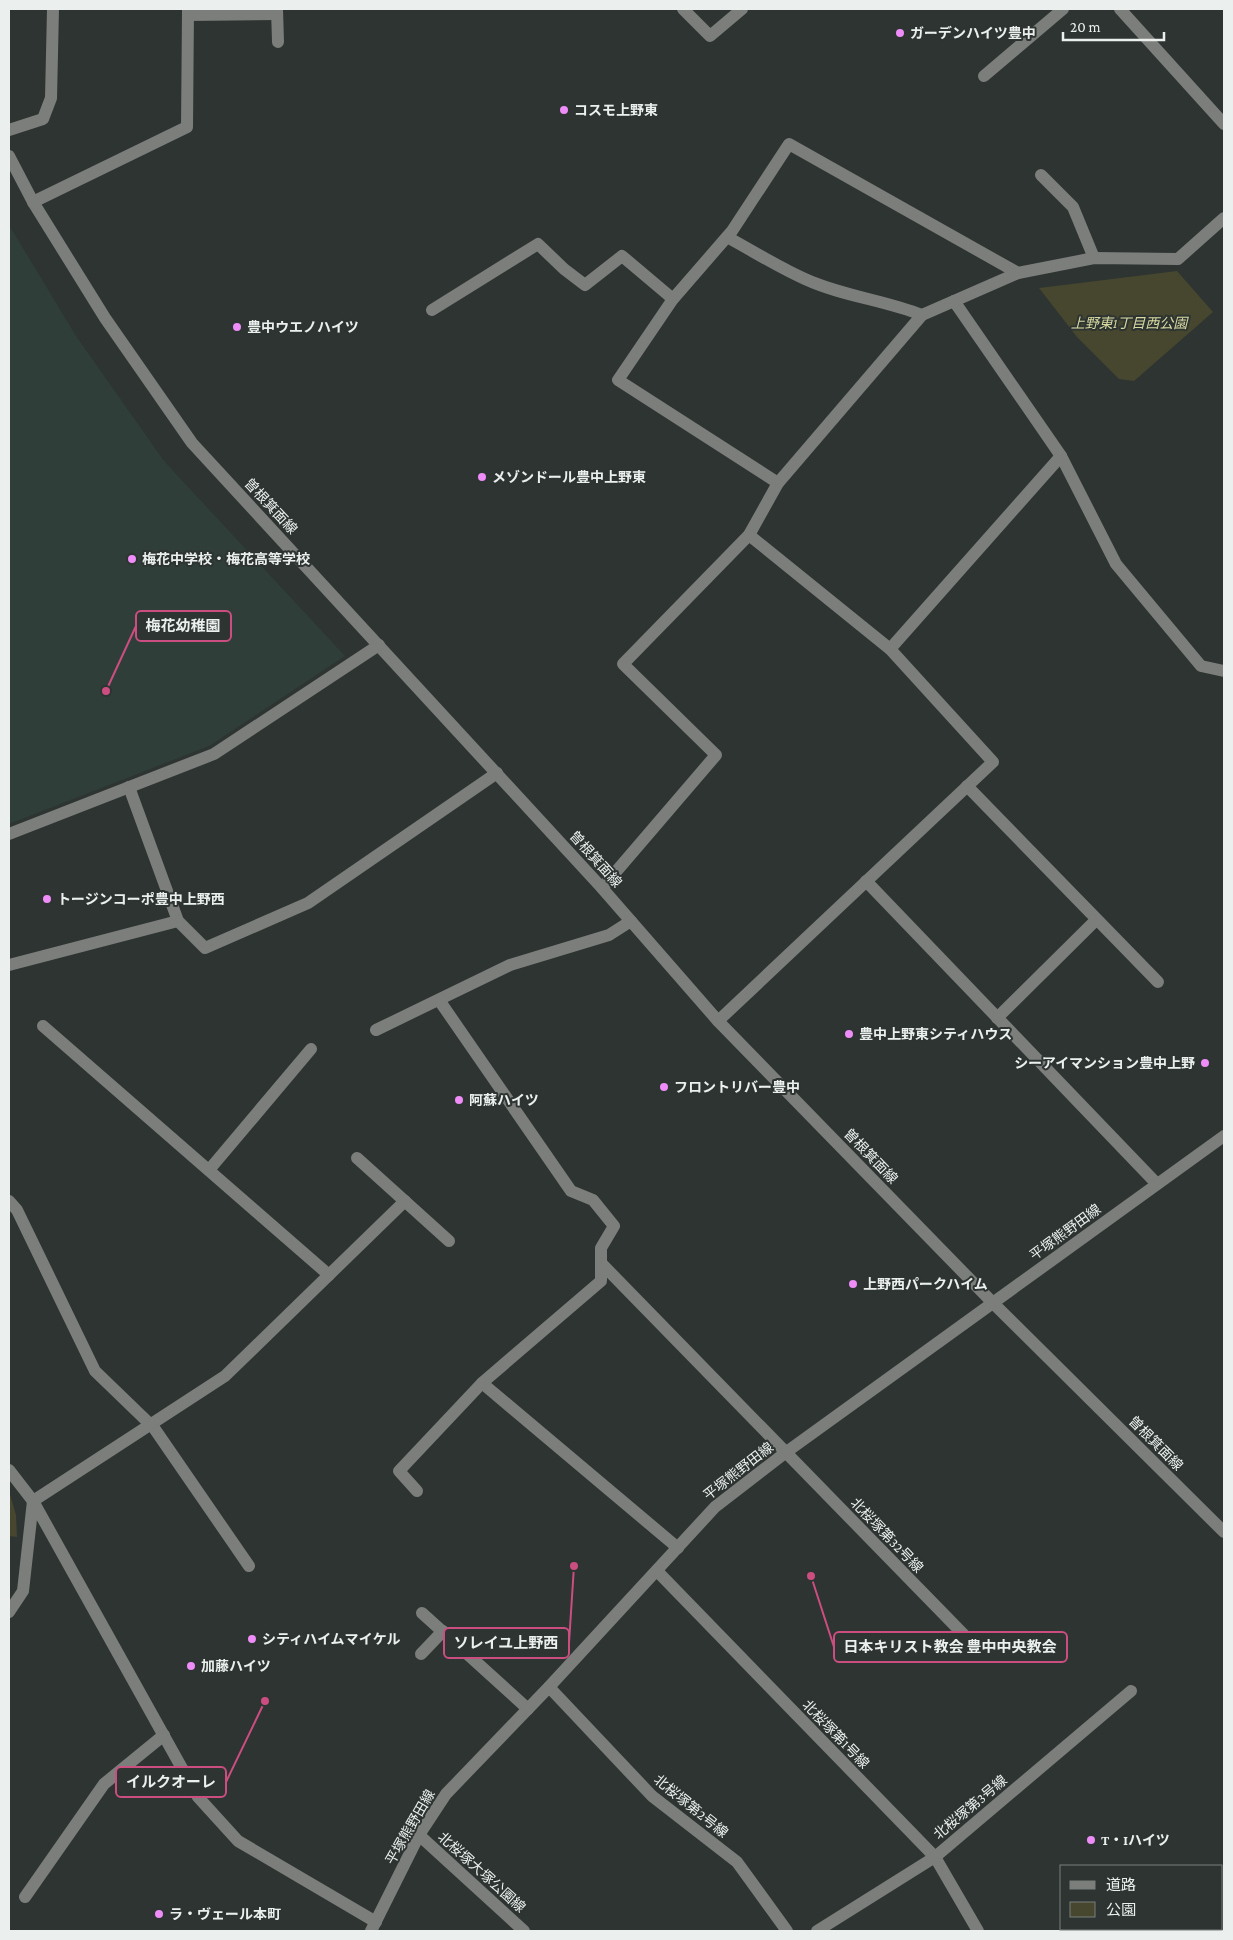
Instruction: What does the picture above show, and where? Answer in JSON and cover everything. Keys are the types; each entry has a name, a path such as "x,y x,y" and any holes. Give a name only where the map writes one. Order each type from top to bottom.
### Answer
{"street":[{"path":"9,130 43,119 51,98 53,9"},
{"path":"683,9 710,36 742,9"},
{"path":"984,76 1063,9"},
{"path":"1120,9 1224,124"},
{"path":"33,202 187,127 188,12 277,11 278,42"},
{"path":"778,482 618,380 673,299 727,237 789,144 1018,273"},
{"name":"曽根箕面線","path":"9,156 33,202 105,318 192,443 602,888 718,1021 993,1303 1224,1532"},
{"path":"1041,176 1073,207 1094,258"},
{"path":"602,888 716,755 623,664 749,536 778,482 922,315 1018,273 1094,258 1178,259 1224,218"},
{"path":"727,237 804,279 858,298 905,308 922,315"},
{"path":"432,310 538,244 564,269 585,285 622,256 673,299"},
{"path":"954,301 1061,456 1116,564 1202,666 1224,671"},
{"path":"890,649 1061,456"},
{"path":"718,1021 993,762 890,649 749,536"},
{"path":"9,834 214,754 379,645"},
{"path":"129,787 178,921 206,948 308,903 496,773"},
{"path":"967,786 1158,982"},
{"path":"866,882 1156,1184"},
{"path":"996,1018 1096,920"},
{"path":"9,965 178,921"},
{"path":"376,1030 510,965 609,935 631,921"},
{"path":"417,1491 399,1471 482,1383 601,1281 601,1248 614,1226 593,1200 571,1191 439,1000"},
{"path":"43,1026 329,1275"},
{"path":"209,1170 311,1049"},
{"name":"平塚熊野田線","path":"374,1927 419,1835 446,1794 528,1709 715,1507 785,1453 1224,1136"},
{"path":"357,1158 449,1242"},
{"path":"9,1201 17,1210 95,1371 150,1425 249,1566"},
{"path":"33,1501 225,1376 405,1201"},
{"name":"北桜塚第32号線","path":"601,1263 967,1638"},
{"path":"482,1383 678,1548"},
{"path":"9,1470 33,1501 198,1797 238,1841 374,1927"},
{"path":"9,1612 23,1591 33,1501"},
{"name":"北桜塚第1号線","path":"656,1571 934,1856 978,1931"},
{"path":"422,1613 528,1709"},
{"path":"421,1654 443,1631"},
{"name":"北桜塚第2号線","path":"549,1686 652,1796 737,1862 787,1931"},
{"name":"北桜塚第3号線","path":"817,1931 934,1856 1131,1691"},
{"path":"25,1897 104,1784 164,1735"},
{"name":"北桜塚大塚公園線","path":"419,1835 524,1931"}],"shaded area":[{"name":"梅花中学校・梅花高等学校","path":"9,225 76,336 164,461 345,656 209,746 9,824"}],"green space":[{"name":"上野東1丁目西公園","path":"1177,271 1213,312 1134,381 1119,379 1077,337 1039,288"},
{"path":"9,1491 16,1515 17,1537 9,1536"}],"place":[{"name":"ガーデンハイツ豊中","path":"900,33"},
{"name":"コスモ上野東","path":"564,110"},
{"name":"豊中ウエノハイツ","path":"237,327"},
{"name":"メゾンドール豊中上野東","path":"482,477"},
{"name":"梅花中学校・梅花高等学校","path":"132,559"},
{"name":"梅花幼稚園","path":"106,691"},
{"name":"トージンコーポ豊中上野西","path":"47,899"},
{"name":"豊中上野東シティハウス","path":"849,1034"},
{"name":"シーアイマンション豊中上野","path":"1205,1063"},
{"name":"フロントリバー豊中","path":"664,1087"},
{"name":"阿蘇ハイツ","path":"459,1100"},
{"name":"上野西パークハイム","path":"853,1284"},
{"name":"ソレイユ上野西","path":"574,1566"},
{"name":"日本キリスト教会 豊中中央教会","path":"811,1576"},
{"name":"シティハイムマイケル","path":"252,1639"},
{"name":"加藤ハイツ","path":"191,1666"},
{"name":"イルクオーレ","path":"265,1701"},
{"name":"T・Iハイツ","path":"1091,1840"},
{"name":"ラ・ヴェール本町","path":"159,1914"}]}
